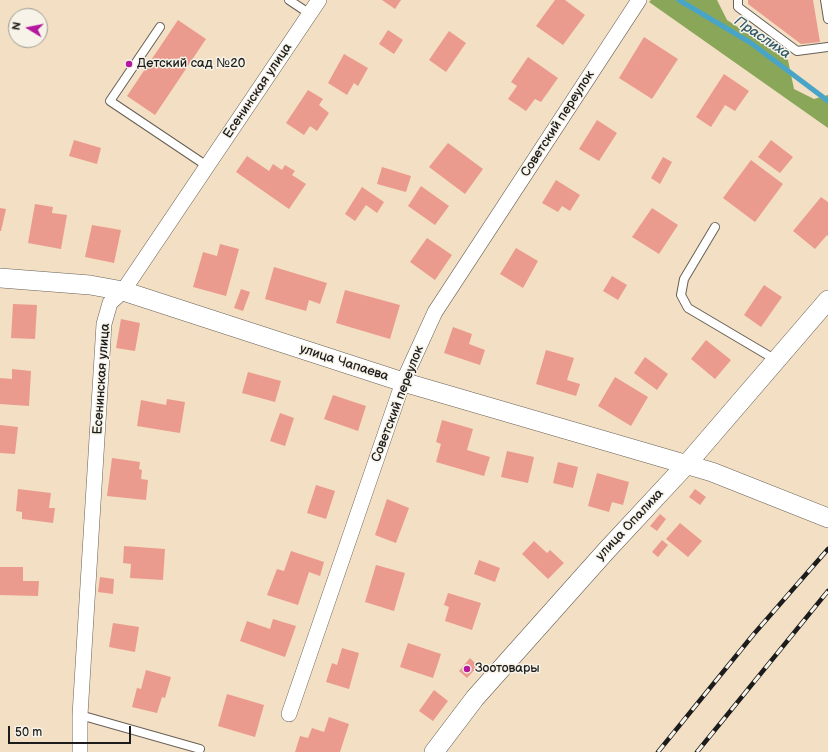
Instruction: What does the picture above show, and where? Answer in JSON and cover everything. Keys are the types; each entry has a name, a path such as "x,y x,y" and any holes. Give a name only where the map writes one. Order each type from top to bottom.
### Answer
{"street":[{"name":"Есенинская улица","path":"80,752 80,715 104,324 110,303 123,291 319,0"},
{"name":"Советский переулок","path":"289,714 403,382 435,312 639,0"},
{"name":"улица Чапаева","path":"0,278 90,285 123,291 403,382 712,472 828,518"},
{"name":"улица Опалиха","path":"434,752 480,692 606,550 686,465 828,300"}],"lane":[{"path":"289,0 310,14"},
{"path":"738,0 738,7 797,51 828,47"},
{"path":"825,0 828,19"},
{"path":"160,27 110,100 207,166"},
{"path":"715,227 684,279 681,295 688,308 776,360"},
{"path":"80,715 200,749"}],"green space":[{"path":"651,0 717,0 727,20 788,60 794,89 814,99 828,95 828,128 649,2"}],"building":[{"path":"382,0 401,0 395,9"},
{"path":"555,0 565,0 585,15 563,45 536,26"},
{"path":"748,0 813,0 820,42 801,44 748,4"},
{"path":"178,20 206,39 155,115 127,96"},
{"path":"388,30 403,40 394,54 379,44"},
{"path":"449,31 466,43 446,72 429,60"},
{"path":"644,37 678,59 652,99 619,78"},
{"path":"344,54 368,68 358,86 354,83 347,95 328,83"},
{"path":"528,57 558,78 541,102 535,99 526,111 508,99 517,86 511,82"},
{"path":"724,74 749,91 735,111 725,105 711,127 696,117"},
{"path":"308,90 323,99 319,105 329,113 317,131 310,126 304,135 286,123"},
{"path":"597,120 617,133 599,161 579,149"},
{"path":"74,140 101,148 97,164 69,156"},
{"path":"771,140 793,157 780,173 758,157"},
{"path":"448,143 483,169 465,194 429,167"},
{"path":"247,156 269,171 273,164 282,170 285,165 295,171 292,175 306,184 289,209 236,172"},
{"path":"663,157 672,162 660,184 651,178"},
{"path":"751,160 783,184 755,222 723,198"},
{"path":"382,167 411,176 406,192 377,184"},
{"path":"556,180 580,195 570,211 562,206 558,212 542,203"},
{"path":"421,186 449,206 435,225 408,206"},
{"path":"362,187 384,202 377,213 366,205 355,221 345,214"},
{"path":"821,197 828,202 828,236 827,235 815,249 793,231"},
{"path":"35,204 53,207 52,213 67,215 61,249 28,243"},
{"path":"0,208 6,209 1,231 0,231"},
{"path":"652,208 678,225 659,254 632,237"},
{"path":"92,225 121,230 114,263 85,257"},
{"path":"427,238 452,255 435,280 410,262"},
{"path":"220,244 239,249 226,296 193,287 203,252 217,256"},
{"path":"516,248 538,261 523,288 500,274"},
{"path":"274,267 327,283 320,304 309,300 306,311 265,299"},
{"path":"612,276 627,285 618,300 603,291"},
{"path":"764,285 782,297 761,327 744,315"},
{"path":"241,289 250,292 243,311 234,308"},
{"path":"345,290 400,305 390,339 336,323"},
{"path":"13,304 37,305 35,339 11,338"},
{"path":"121,319 140,323 135,351 116,348"},
{"path":"453,327 472,334 469,344 485,350 480,365 444,353"},
{"path":"706,340 731,360 715,379 691,359"},
{"path":"546,350 574,358 567,380 580,384 576,396 536,384"},
{"path":"645,357 668,374 657,390 634,373"},
{"path":"12,369 31,371 29,406 0,404 0,378 12,379"},
{"path":"248,372 281,381 275,402 242,393"},
{"path":"615,377 648,397 631,426 598,406"},
{"path":"333,395 366,406 358,431 324,419"},
{"path":"167,399 185,402 180,433 137,426 141,400 166,405"},
{"path":"280,413 294,418 285,446 270,441"},
{"path":"442,420 473,429 467,450 490,457 484,476 436,462 441,444 436,442"},
{"path":"0,425 18,427 15,454 0,453"},
{"path":"507,451 534,457 528,483 501,477"},
{"path":"112,458 140,462 139,469 142,470 141,479 148,480 146,500 107,496"},
{"path":"558,462 578,467 573,488 553,483"},
{"path":"597,473 629,482 623,505 612,502 609,512 588,506"},
{"path":"316,485 335,491 326,519 307,513"},
{"path":"18,489 51,493 49,508 55,508 53,523 22,519 22,512 16,511"},
{"path":"695,489 706,497 700,505 689,497"},
{"path":"387,499 409,508 396,543 375,535"},
{"path":"660,514 666,519 657,531 650,526"},
{"path":"680,523 702,541 688,557 666,539"},
{"path":"662,540 668,545 658,557 652,552"},
{"path":"534,541 547,553 550,550 564,563 548,579 522,554"},
{"path":"124,546 165,549 163,580 130,578 131,564 123,563"},
{"path":"291,551 324,562 320,576 309,572 298,605 267,595 277,569 284,571"},
{"path":"479,560 500,568 495,582 474,574"},
{"path":"376,565 405,573 394,611 365,602"},
{"path":"0,567 23,567 23,581 39,581 38,596 0,595"},
{"path":"100,577 114,579 113,594 98,592"},
{"path":"448,593 481,603 472,630 445,621 449,607 444,605"},
{"path":"273,619 296,626 285,657 240,641 247,621 270,629"},
{"path":"113,623 139,627 135,652 109,647"},
{"path":"408,643 441,654 433,678 400,667"},
{"path":"342,648 359,653 349,689 326,682 332,663 337,665"},
{"path":"470,658 478,666 467,678 459,671"},
{"path":"146,670 171,677 165,698 162,697 157,713 132,707 137,688 141,689"},
{"path":"434,690 448,701 433,721 419,711"},
{"path":"227,694 264,705 255,737 218,726"},
{"path":"329,717 349,724 340,752 295,752 300,736 308,738 312,728 324,732"}],"waterway":[{"name":"Праслиха","path":"679,0 751,43 828,101"}],"railway":[{"path":"658,752 753,635 828,549"},
{"path":"697,752 828,591"}],"place":[{"name":"Детский сад №20","path":"129,64"},
{"name":"Зоотовары","path":"467,669"}]}
